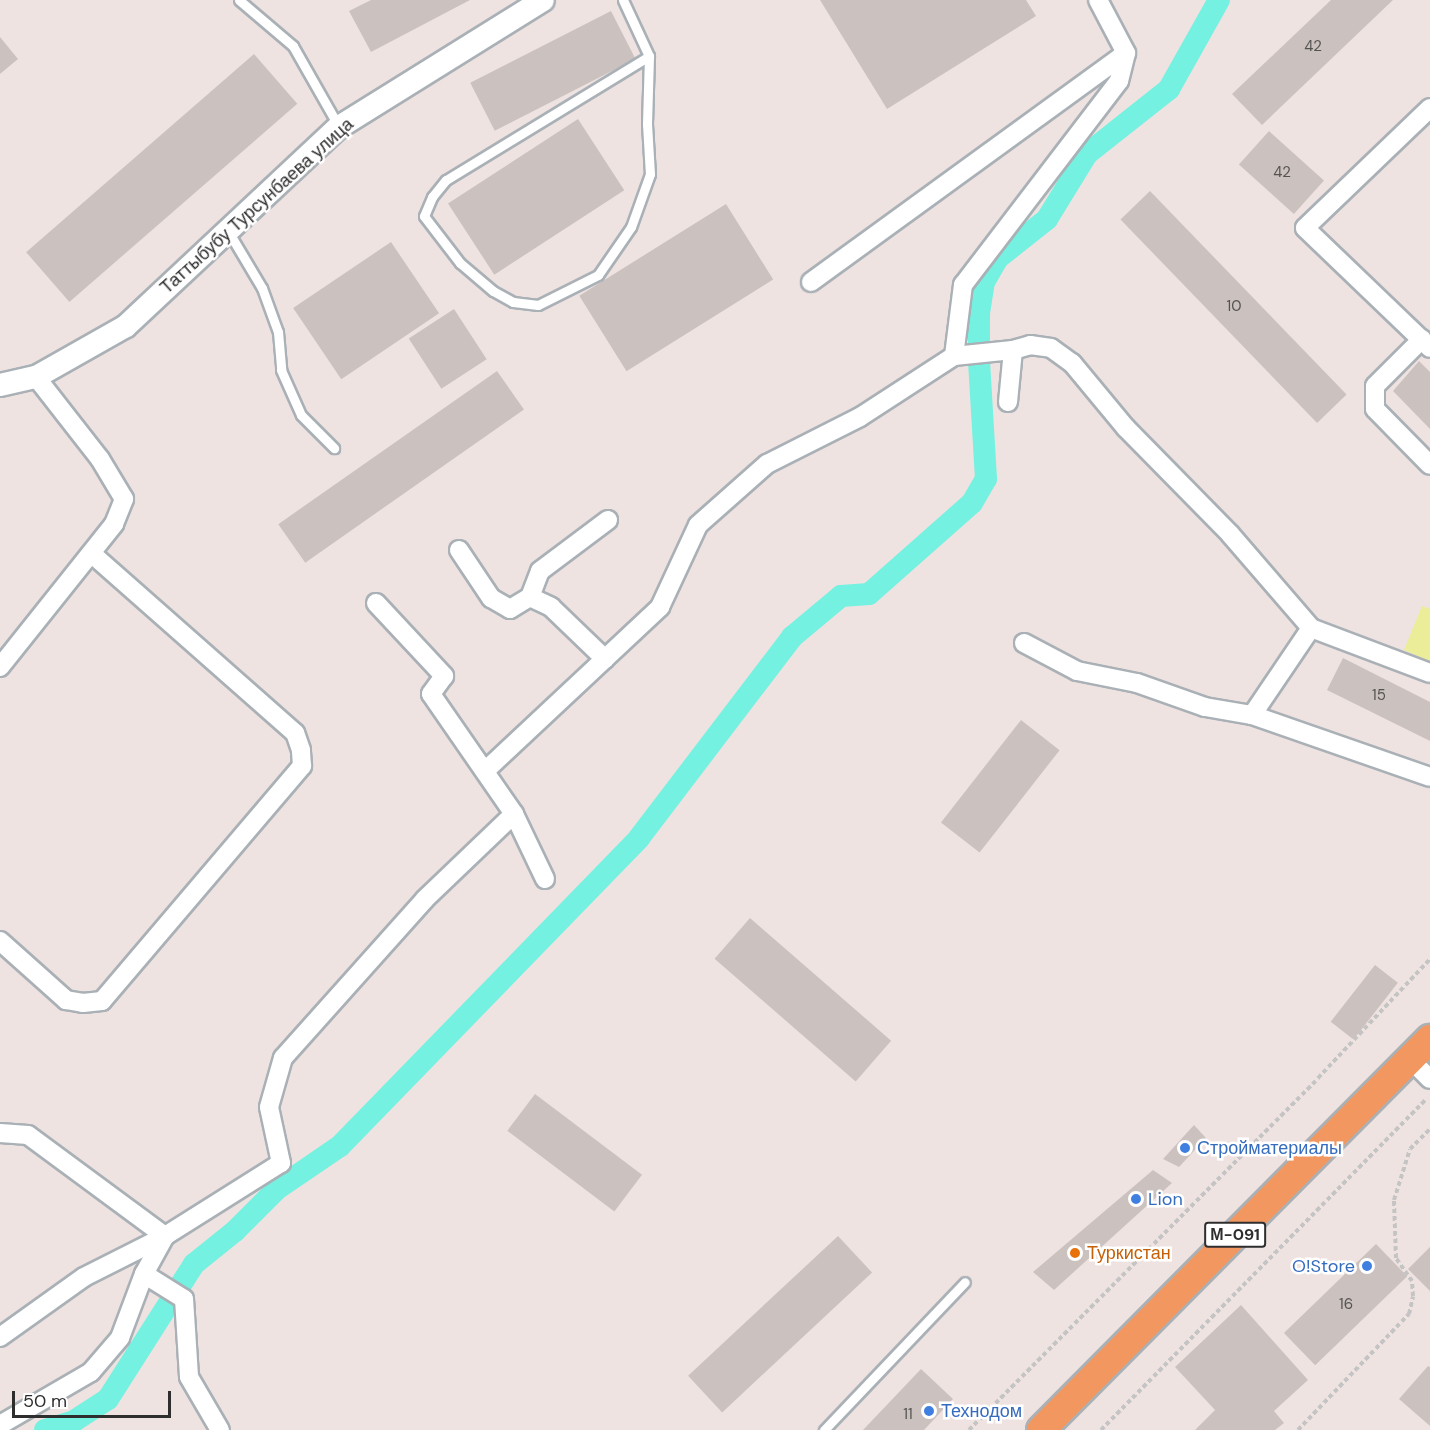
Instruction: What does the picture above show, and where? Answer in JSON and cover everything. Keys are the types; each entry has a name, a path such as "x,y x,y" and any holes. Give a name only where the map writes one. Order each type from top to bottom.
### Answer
{"main road":[{"name":"М-091","path":"1041,1430 1430,1039"}],"street":[{"name":"Таттыбубу Турсунбаева улица","path":"0,385 36,377 126,326 226,229 339,127 543,0"},
{"path":"961,356 963,285 1119,81 1126,53 1098,0"},
{"path":"811,282 1126,53"},
{"path":"1430,108 1305,228 1426,344 1375,386 1375,409 1430,465"},
{"path":"485,771 660,607 698,525 766,464 860,417 961,356 994,354 1030,345 1051,348 1072,363 1126,428 1230,534 1311,628 1430,674"},
{"path":"1008,402 1013,350"},
{"path":"0,667 114,524 124,499 100,459 36,377"},
{"path":"459,550 490,598 510,609 530,597 540,571 608,520"},
{"path":"0,941 66,1000 83,1004 102,1001 302,766 301,750 295,733 91,554"},
{"path":"530,597 552,607 605,659"},
{"path":"376,603 444,676 431,694 514,814 545,879"},
{"path":"1252,715 1311,628"},
{"path":"1024,643 1077,671 1137,683 1205,707 1252,715 1430,777"},
{"path":"0,1337 84,1277 165,1236 281,1163 269,1107 283,1058 425,899 514,814"},
{"path":"1410,1059 1430,1079"},
{"path":"0,1133 28,1135 165,1236"},
{"path":"0,1425 91,1372 120,1338 144,1274 165,1236"},
{"path":"144,1274 184,1299 189,1377 220,1430"}],"lane":[{"path":"239,0 293,46 339,127"},
{"path":"623,0 649,56 647,124 650,174 631,227 598,275 538,305 513,302 493,291 460,263 424,216 432,197 446,180 649,56"},
{"path":"226,229 262,288 278,332 281,370 302,416 334,448"},
{"path":"829,1428 965,1282"}],"path":[{"path":"969,1430 1318,1078 1430,959"},
{"path":"1101,1430 1430,1095"},
{"path":"1298,1430 1408,1314 1413,1296 1412,1281 1395,1258 1394,1200 1410,1149 1430,1129"}],"green space":[{"path":"1422,606 1430,609 1430,661 1404,650"}],"building":[{"path":"371,0 470,0 371,52 349,11"},
{"path":"820,0 1026,0 1036,16 887,109"},
{"path":"1331,0 1393,0 1262,125 1232,94"},
{"path":"611,11 636,59 495,131 470,83"},
{"path":"0,37 18,59 0,74"},
{"path":"254,54 297,104 69,302 26,252"},
{"path":"578,119 624,190 494,275 448,203"},
{"path":"1269,131 1324,181 1294,214 1239,164"},
{"path":"1150,191 1347,395 1317,423 1121,219"},
{"path":"726,204 773,279 626,371 579,296"},
{"path":"391,242 439,313 341,379 293,308"},
{"path":"454,309 487,359 441,389 409,338"},
{"path":"1419,361 1430,372 1430,429 1393,391"},
{"path":"497,371 524,410 305,563 278,524"},
{"path":"1343,658 1430,702 1430,741 1327,690"},
{"path":"1021,720 1060,750 980,853 941,822"},
{"path":"750,918 891,1041 856,1081 715,959"},
{"path":"1375,965 1398,983 1354,1040 1331,1022"},
{"path":"535,1094 642,1175 614,1211 507,1131"},
{"name":"Стройматериалы","path":"1194,1125 1206,1138 1179,1167 1163,1159"},
{"path":"1153,1170 1172,1183 1054,1290 1033,1272"},
{"path":"838,1236 872,1273 722,1412 688,1376"},
{"path":"1376,1244 1407,1276 1315,1365 1284,1333"},
{"path":"1430,1247 1430,1291 1408,1269"},
{"path":"1241,1305 1308,1380 1274,1411 1284,1423 1275,1430 1195,1430 1215,1410 1175,1367"},
{"path":"1428,1366 1430,1367 1430,1426 1399,1399"},
{"path":"921,1369 953,1399 924,1430 863,1430"}],"waterway":[{"path":"45,1430 74,1421 108,1399 194,1264 235,1231 277,1189 340,1146 639,838 792,637 841,596 869,594 972,503 986,479 979,360 979,313 984,282 998,258 1047,219 1087,154 1169,89 1219,0"}],"place":[{"name":"Стройматериалы","path":"1185,1148"},
{"name":"Lion","path":"1136,1199"},
{"name":"Туркистан","path":"1075,1253"},
{"name":"O!Store","path":"1367,1266"},
{"name":"Технодом","path":"929,1411"}]}
